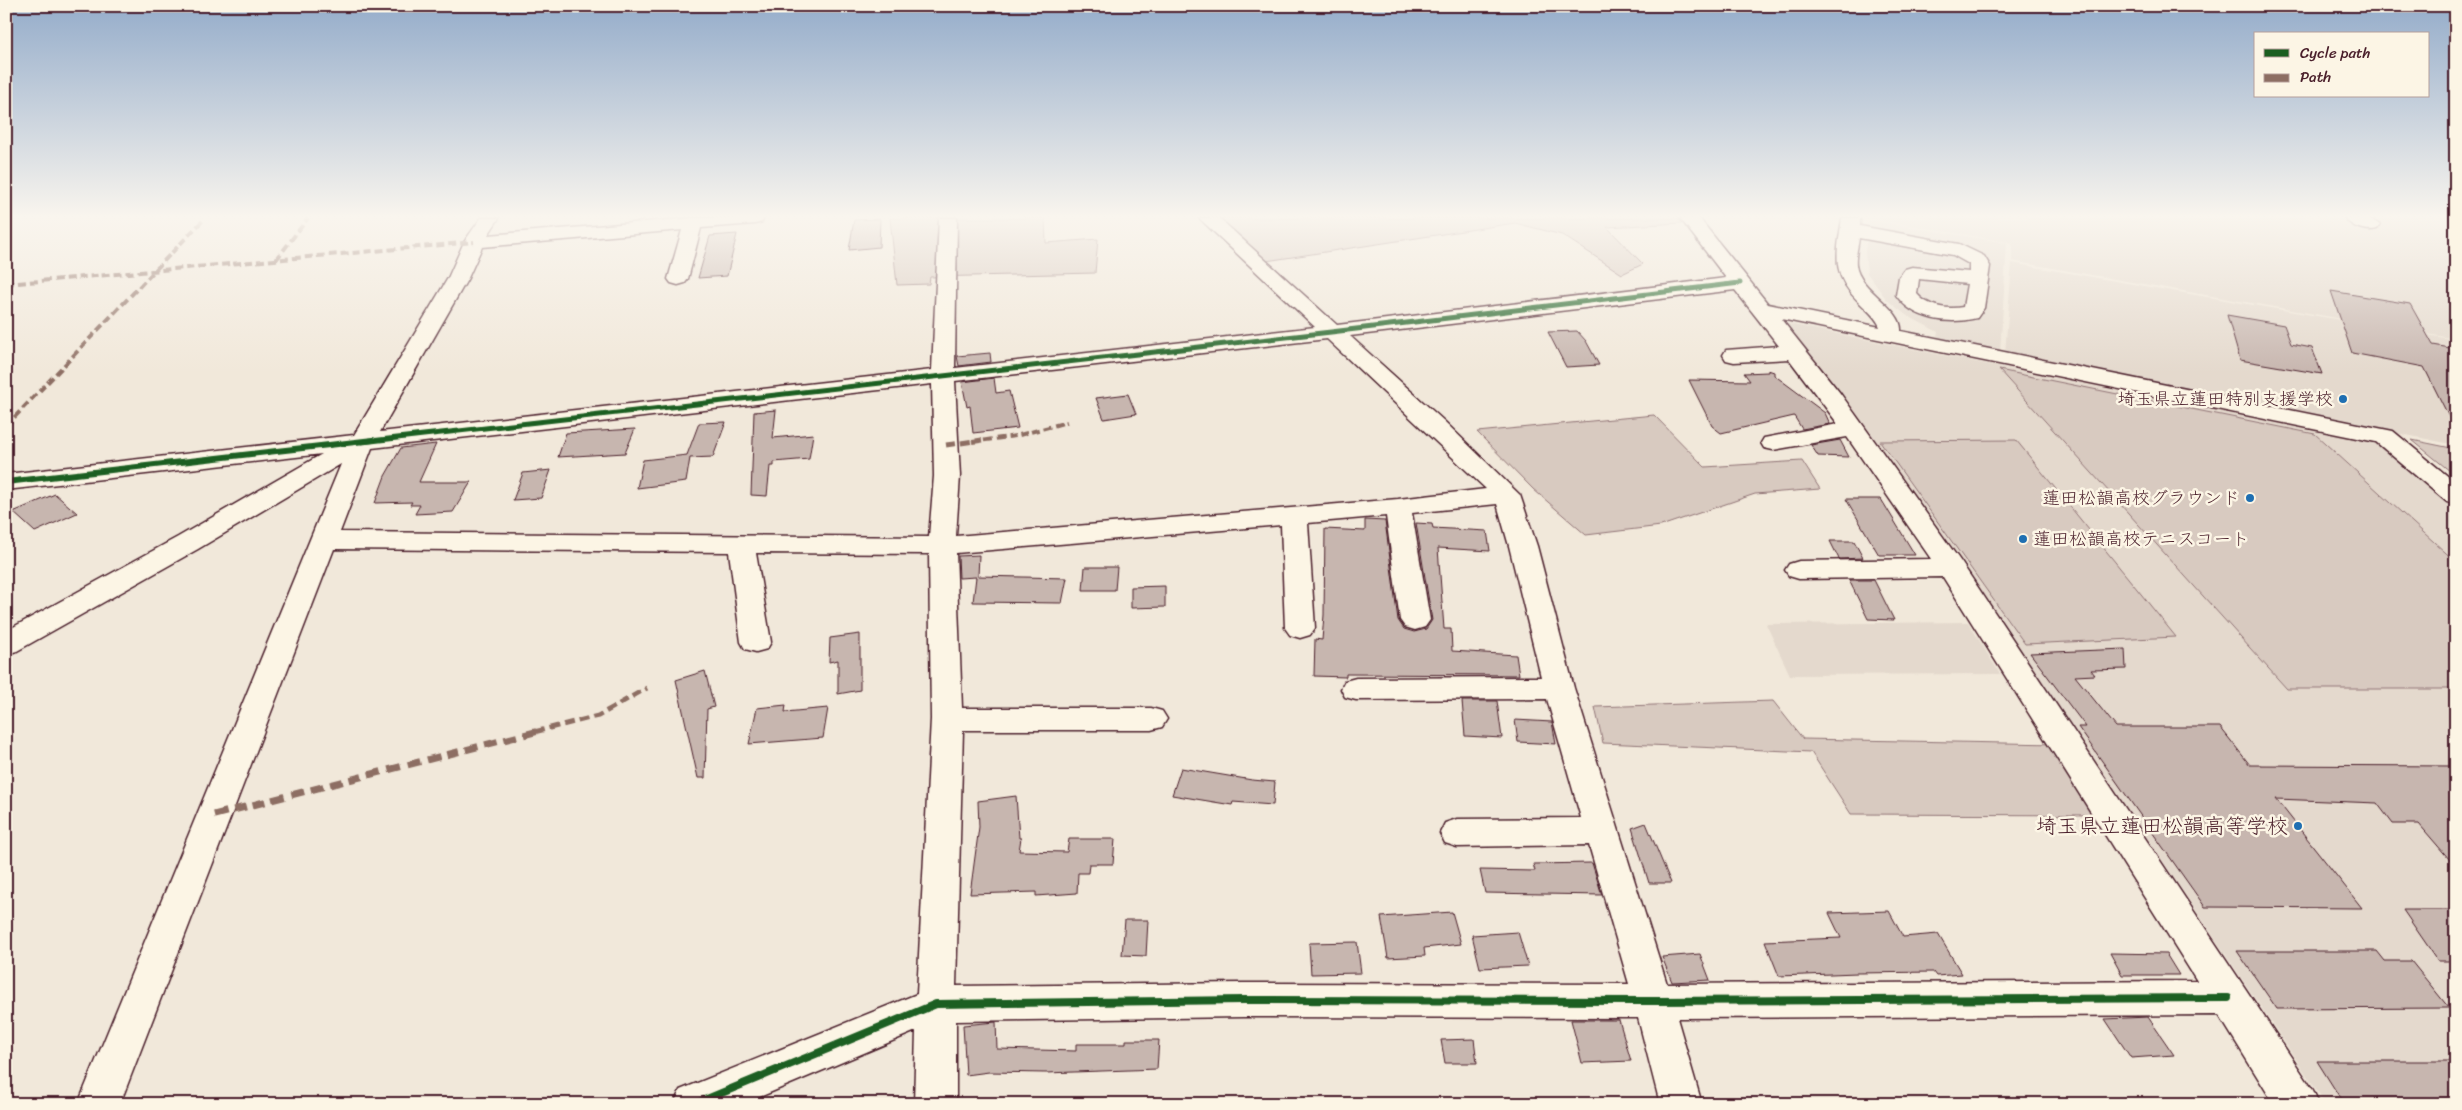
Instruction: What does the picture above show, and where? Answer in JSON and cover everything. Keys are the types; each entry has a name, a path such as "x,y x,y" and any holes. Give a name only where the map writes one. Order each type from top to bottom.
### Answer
{"street":[{"path":"99,1104 363,440 462,270"},
{"path":"678,279 680,270"},
{"path":"935,1104 936,1004 947,719 942,546 947,476 943,376 946,270"},
{"path":"1265,270 1507,495 1523,546 1559,688 1653,1001 1681,1104"},
{"path":"1730,270 1854,429 1951,568 2298,1104"},
{"path":"1848,270 1860,292 1886,316 1891,325 1890,336"},
{"path":"1978,276 1979,270"},
{"path":"6,482 363,440 1331,332 1740,283"},
{"path":"1762,309 2384,436 2456,496"},
{"path":"1734,355 1795,352"},
{"path":"1773,443 1854,429"},
{"path":"6,644 188,543 363,440"},
{"path":"323,540 942,546 1398,507 1507,495"},
{"path":"1398,507 1415,620"},
{"path":"1294,516 1300,628"},
{"path":"741,543 756,642"},
{"path":"1800,570 1951,568"},
{"path":"1356,689 1559,688"},
{"path":"947,719 1151,720"},
{"path":"1457,832 1602,831"},
{"path":"695,1104 936,1004 1242,1000 1653,1001 2228,998"}],"shaded area":[{"path":"895,270 1095,270 1095,273 930,277 929,284 897,285"},
{"path":"1616,270 1631,270 1622,274"},
{"path":"1867,270 2005,270 2000,353 1936,340 1938,332 1906,315 1887,300 1867,273"},
{"name":"埼玉県立蓮田特別支援学校","path":"2011,270 2051,270 2456,340 2456,445 2005,354"},
{"path":"2062,270 2456,270 2456,339"},
{"name":"埼玉県立蓮田松韻高等学校","path":"1780,322 2377,443 2456,511 2456,1104 2326,1104 2023,653 1872,438"},
{"name":"蓮田松韻高校グラウンド","path":"1999,370 2315,434 2456,562 2456,689 2287,689"},
{"path":"1654,415 1705,467 1802,461 1820,489 1755,494 1661,526 1586,535 1533,489 1477,432"},
{"name":"蓮田松韻高校テニスコート","path":"2016,440 2176,637 2025,644 1880,441"},
{"path":"2412,440 2456,449 2456,476"},
{"path":"1968,622 2000,674 1790,675 1766,624"},
{"path":"1773,701 1803,739 2055,744 2099,815 1851,814 1811,752 1603,743 1595,707"}],"building":[{"path":"700,270 728,270 727,276 698,278"},
{"path":"2331,291 2410,304 2433,345 2456,349 2456,431 2424,367 2352,353"},
{"path":"2227,315 2284,325 2291,344 2312,348 2322,374 2240,360"},
{"path":"1577,331 1586,341 1599,365 1566,367 1548,332"},
{"path":"990,353 991,362 959,366 957,356"},
{"path":"1768,370 1774,372 1774,375 1825,413 1830,424 1802,429 1794,416 1721,433 1712,426 1689,380 1750,381 1744,373 1768,372"},
{"path":"994,378 996,393 1009,391 1018,428 973,433 970,406 967,407 962,382"},
{"path":"1128,394 1136,414 1104,419 1096,398"},
{"path":"776,410 773,438 813,434 809,459 774,462 774,466 770,466 767,496 751,495 754,412"},
{"path":"726,422 713,457 690,458 686,482 637,488 643,460 687,455 699,423"},
{"path":"635,429 625,453 558,457 566,433"},
{"path":"1840,440 1849,457 1818,456 1811,445"},
{"path":"436,444 419,482 471,482 453,512 415,514 420,505 410,505 412,502 375,503 385,476 401,448"},
{"path":"551,470 541,498 513,500 523,473"},
{"path":"55,494 77,513 35,532 13,512"},
{"path":"1846,499 1881,499 1915,555 1879,555"},
{"path":"1365,520 1385,521 1398,620 1404,629 1414,632 1426,629 1432,620 1416,523 1432,524 1433,528 1487,531 1490,551 1438,548 1444,629 1451,629 1452,651 1516,655 1519,675 1346,674 1346,677 1314,676 1315,639 1322,640 1324,615 1325,529 1365,531"},
{"path":"1830,541 1854,541 1863,558 1839,559"},
{"path":"979,555 978,576 1067,578 1062,603 973,602 976,577 959,578 958,556"},
{"path":"1085,567 1117,567 1115,590 1083,590"},
{"path":"1849,580 1874,580 1894,620 1868,619"},
{"path":"1165,586 1165,607 1131,608 1131,587"},
{"path":"860,634 860,690 838,694 838,660 829,662 830,638"},
{"path":"2125,649 2126,669 2091,670 2095,675 2075,676 2116,727 2220,727 2250,765 2456,766 2456,867 2419,824 2393,824 2377,803 2276,799 2362,908 2205,907 2078,727 2086,727 2030,653"},
{"path":"705,671 714,707 707,709 705,778 698,778 676,680"},
{"path":"1462,701 1497,701 1502,738 1465,736"},
{"path":"786,705 785,712 828,708 823,738 749,744 757,708"},
{"path":"1515,720 1552,722 1556,744 1518,742"},
{"path":"1181,768 1275,782 1273,805 1233,802 1232,805 1172,795"},
{"path":"1016,796 1019,838 1021,838 1019,851 1067,852 1069,839 1115,839 1113,864 1089,864 1088,873 1078,873 1077,893 1036,896 1036,892 970,894 979,827 978,801"},
{"path":"1646,823 1671,883 1649,883 1632,828"},
{"path":"1592,863 1602,895 1485,893 1480,870 1535,871 1533,864"},
{"path":"2403,910 2456,910 2456,961 2438,961"},
{"path":"1889,911 1903,937 1938,934 1962,974 1936,976 1933,972 1779,976 1765,941 1841,938 1829,913"},
{"path":"1452,912 1461,944 1424,948 1425,956 1388,958 1381,917"},
{"path":"1125,920 1148,920 1146,956 1122,955"},
{"path":"1518,932 1528,966 1480,968 1472,935"},
{"path":"1357,942 1361,973 1311,974 1309,943"},
{"path":"2237,951 2377,951 2385,961 2411,961 2449,1008 2277,1009"},
{"path":"2110,953 2166,954 2179,975 2122,975"},
{"path":"1700,954 1710,980 1672,982 1662,957"},
{"path":"2148,1017 2174,1055 2131,1058 2105,1019"},
{"path":"1571,1020 1619,1020 1631,1061 1582,1063"},
{"path":"996,1022 997,1049 1076,1051 1076,1044 1126,1044 1126,1040 1159,1040 1157,1069 1046,1073 989,1072 966,1075 963,1025"},
{"path":"1474,1039 1477,1063 1445,1063 1441,1040"},
{"path":"2317,1061 2456,1061 2456,1104 2344,1104"}],"marked path":[{"path":"6,426 155,270"},
{"path":"6,284 164,270"},
{"path":"946,445 1016,436 1067,422"},
{"path":"214,815 598,716 647,688"}],"cycle path":[{"path":"6,482 1331,332 1740,283"},
{"path":"695,1104 936,1004 1243,1000 1653,1001 2228,998"}],"place":[{"name":"埼玉県立蓮田特別支援学校","path":"2343,399"},
{"name":"蓮田松韻高校グラウンド","path":"2250,498"},
{"name":"蓮田松韻高校テニスコート","path":"2023,539"},
{"name":"埼玉県立蓮田松韻高等学校","path":"2298,826"}]}
